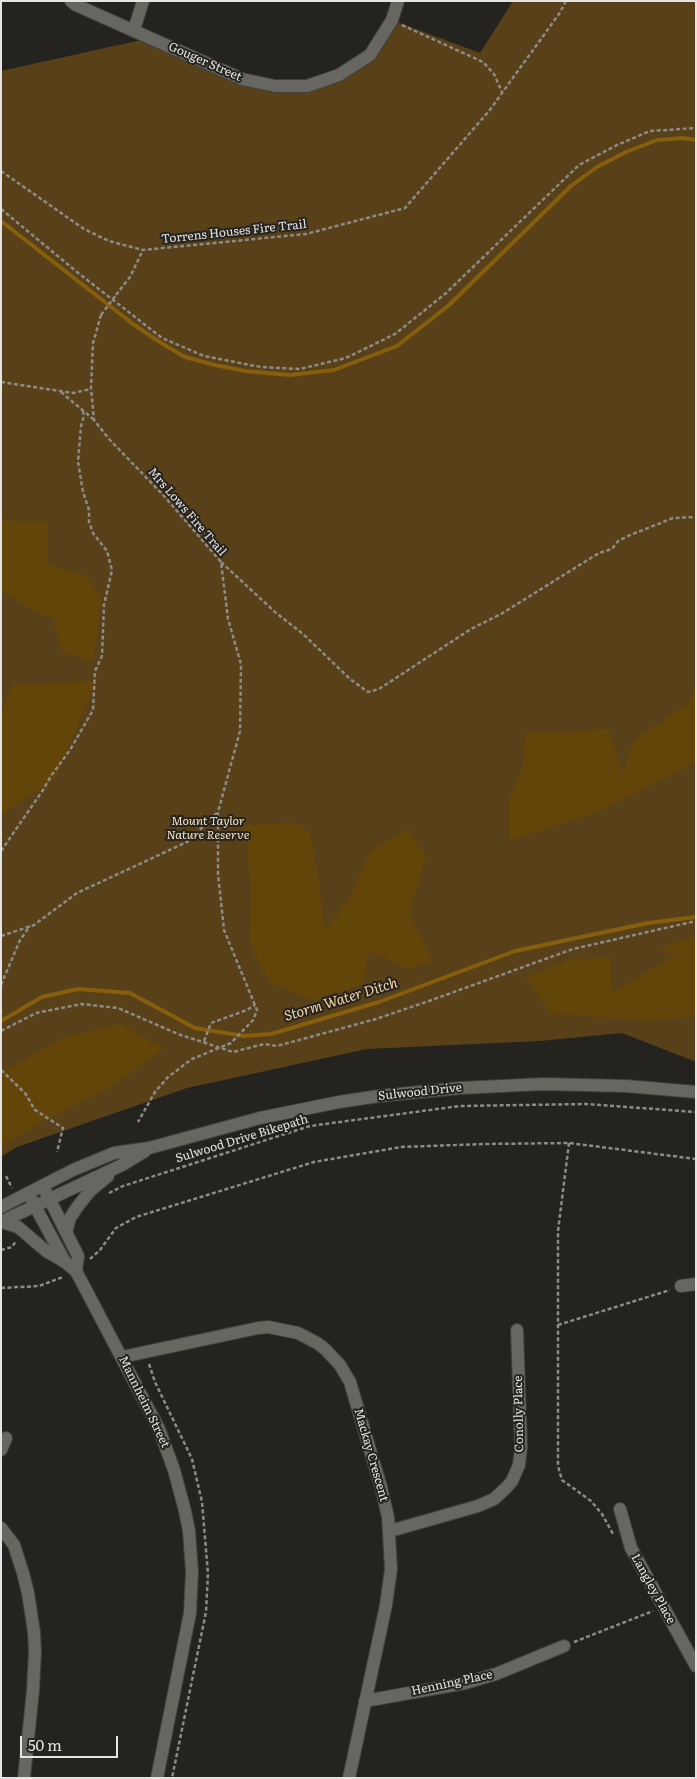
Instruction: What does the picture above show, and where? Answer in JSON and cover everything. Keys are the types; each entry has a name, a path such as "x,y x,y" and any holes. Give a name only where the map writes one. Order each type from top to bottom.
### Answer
{"street":[{"name":"Gouger Street","path":"71,1 76,5 242,79 275,86 306,86 339,74 370,55 392,20 398,1"},
{"path":"134,30 143,1"},
{"name":"Sulwood Drive","path":"1,1207 73,1170 114,1154 149,1148 260,1118 339,1102 460,1088 543,1084 626,1086 696,1092"},
{"name":"Sulwood Drive","path":"2,1222 49,1198 122,1165 149,1148"},
{"path":"66,1232 70,1218 90,1191 122,1165"},
{"name":"Mannheim Street","path":"43,1186 78,1256 76,1271"},
{"name":"Mannheim Street","path":"28,1193 65,1262 76,1271 162,1437 174,1470 189,1531 192,1572 190,1613 156,1778"},
{"path":"2,1222 18,1227 46,1251 65,1262"},
{"path":"681,1286 696,1284"},
{"name":"Mackay Crescent","path":"122,1357 268,1327 298,1333 317,1343 340,1365 350,1382 381,1487 390,1532 391,1569 386,1605 349,1778"},
{"name":"Conolly Place","path":"390,1532 478,1506 494,1499 512,1481 519,1465 521,1447 517,1330"},
{"name":"Langley Place","path":"620,1509 631,1548 696,1666"},
{"path":"1,1528 14,1546 23,1573 34,1632 33,1690 24,1778"},
{"name":"Henning Place","path":"365,1700 465,1683 496,1674 564,1646"}],"path":[{"name":"Torrens Houses Fire Trail","path":"1,172 84,229 109,241 143,250 306,234 405,208 489,111 559,14 566,1"},
{"path":"392,20 483,62 494,74 502,92"},
{"path":"1,209 77,272 162,338 204,356 261,367 300,368 346,358 395,334 446,294 580,166 617,145 650,131 696,128"},
{"path":"94,420 91,388 93,343 101,315 130,277 143,250"},
{"path":"1,382 73,393 91,388"},
{"name":"Mrs Lows Fire Trail","path":"61,392 94,420 221,562 228,619 241,664 241,673 240,731 218,812 218,874 224,930 255,1005"},
{"path":"1,851 70,750 93,710 94,671 102,656 104,606 112,570 107,551 93,533 89,522 89,510 83,492 78,462 81,426 84,416 82,408"},
{"path":"221,562 275,612 303,634 350,679 368,692 379,689 408,668 458,639 471,629 500,614 599,553 612,549 618,542 628,536 673,518 696,517"},
{"path":"1,936 30,926 77,893 187,842 218,812"},
{"path":"1,1031 36,1013 82,1004 118,1008 178,1034 205,1040 233,1052 264,1044 277,1046 376,1019 573,950 696,921"},
{"path":"1,986 20,940 30,926"},
{"path":"138,1122 155,1092 168,1077 192,1059 231,1043 252,1020 257,1010 255,1005 239,1014 211,1023 205,1040"},
{"path":"1,1070 25,1093 35,1110 63,1128 57,1152"},
{"name":"Sulwood Drive Bikepath","path":"106,1194 122,1186 310,1126 460,1106 586,1104 696,1112"},
{"path":"569,1143 558,1231 558,1466 562,1480 591,1501 602,1514"},
{"path":"1,1288 39,1286 76,1271 100,1250 116,1228 136,1217 314,1162 401,1147 569,1143 696,1159"},
{"path":"6,1176 12,1188"},
{"path":"558,1325 681,1286"},
{"path":"564,1646 663,1607"}],"green space":[{"name":"Mount Taylor Nature Reserve","path":"513,1 696,1 696,1062 622,1033 540,1041 367,1049 187,1088 17,1147 1,1157 1,71 150,38 242,79 306,86 370,55 392,20 480,53"}],"shaded area":[{"path":"1,519 22,522 48,522 47,565 86,575 102,600 93,660 63,653 52,619 27,607 1,590"},
{"path":"96,681 56,778 1,814 1,713 12,686"},
{"path":"696,685 696,762 600,811 509,841 510,796 523,766 525,733 561,734 608,728 622,774 635,739 690,702"},
{"path":"297,823 310,833 325,930 350,897 370,851 408,829 426,857 409,913 433,961 409,969 368,951 363,984 313,1000 269,982 250,944 251,888 245,825"},
{"path":"696,936 696,1016 650,1021 551,1013 526,978 571,959 610,958 612,993 677,954 657,949"},
{"path":"121,1024 164,1049 108,1088 45,1120 1,1147 1,1076 6,1070 65,1037"}],"waterway":[{"path":"1,221 133,324 185,357 245,371 290,375 334,370 397,346 448,306 571,186 597,167 626,152 657,140 683,138 696,140"},
{"name":"Storm Water Ditch","path":"1,1021 42,997 78,989 130,993 195,1028 244,1036 271,1034 379,1002 515,951 648,923 696,917"}]}
